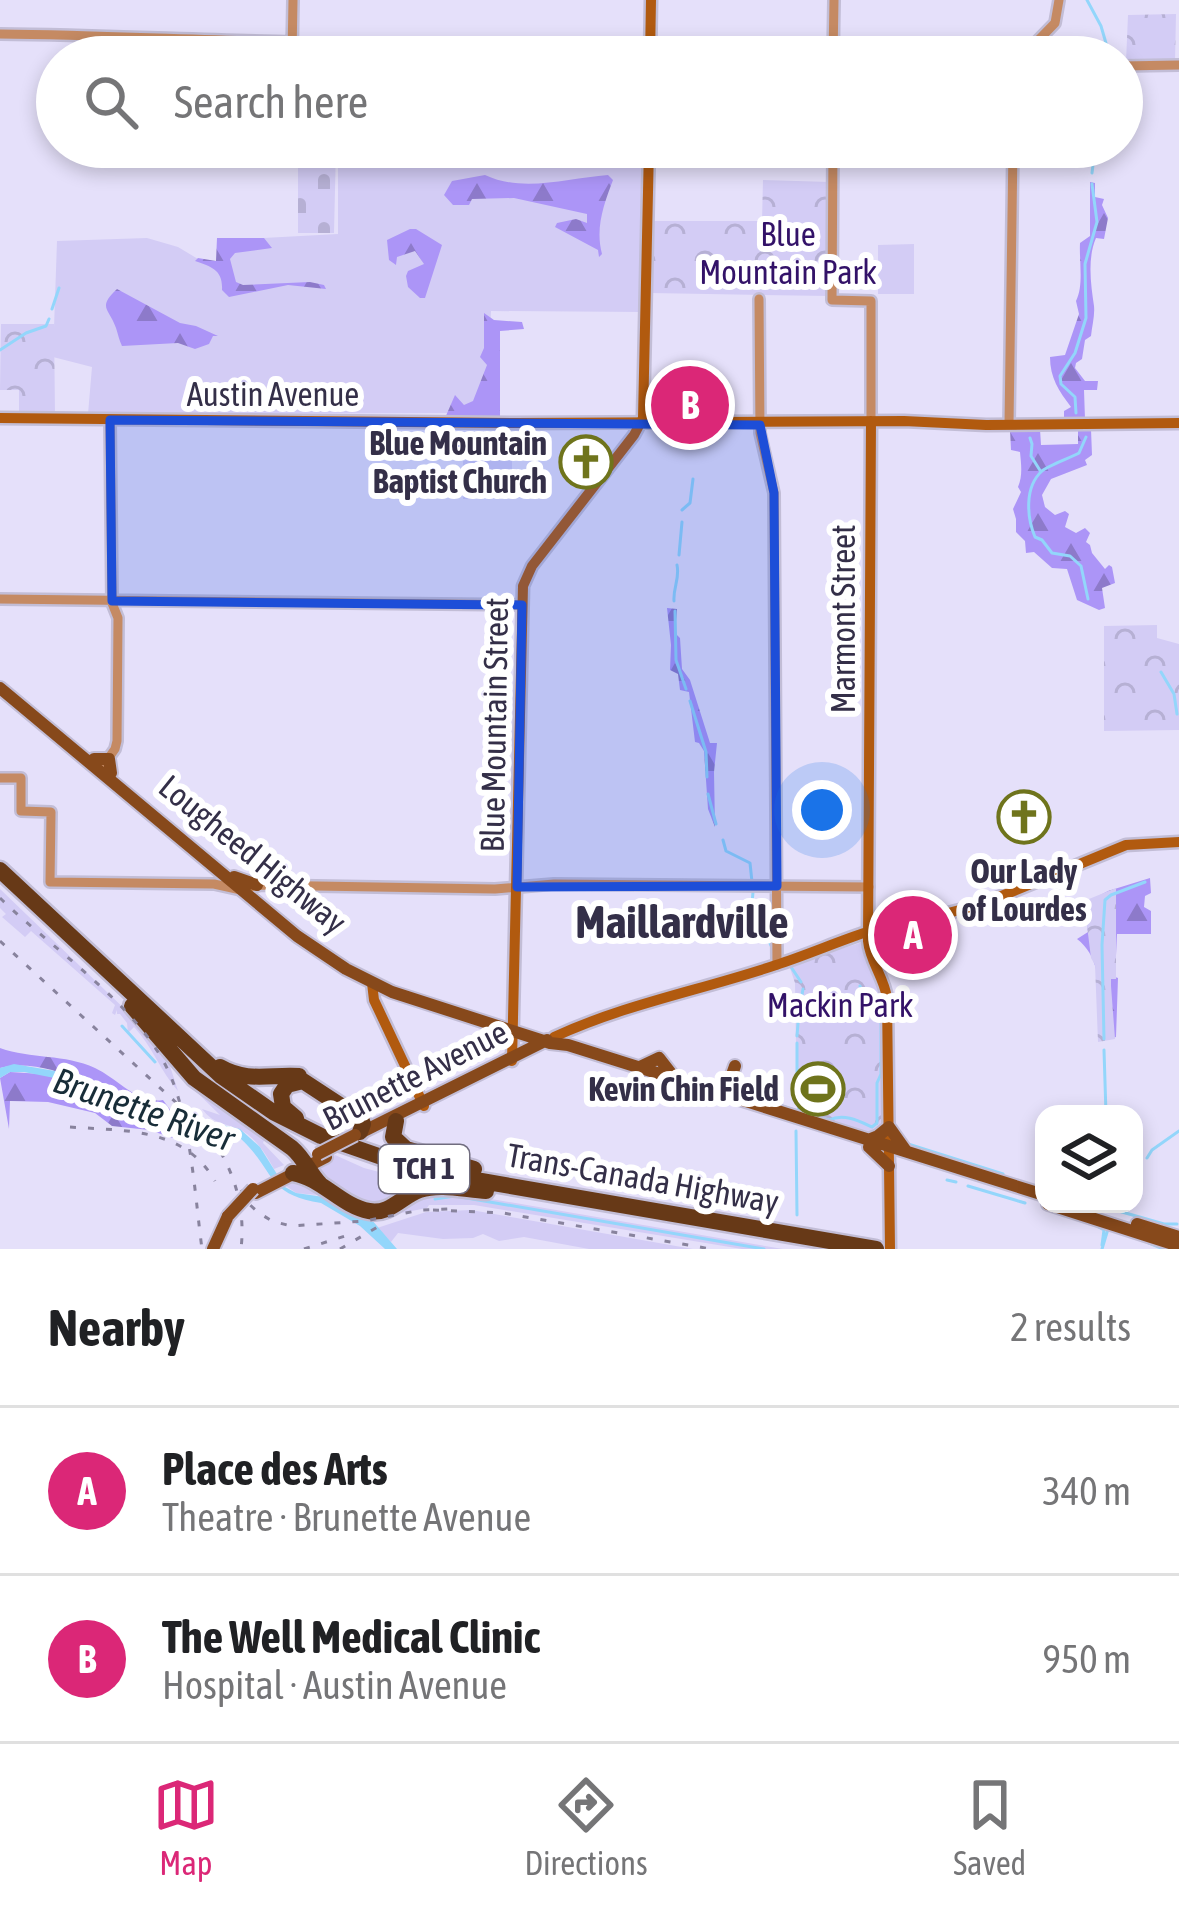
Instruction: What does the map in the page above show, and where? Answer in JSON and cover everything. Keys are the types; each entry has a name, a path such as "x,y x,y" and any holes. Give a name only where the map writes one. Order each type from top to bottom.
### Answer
{"highway":[{"name":"Trans-Canada Highway","path":"0,870 208,1066 289,1121 335,1142 449,1174 876,1249"},
{"name":"Trans-Canada Highway","path":"0,883 216,1084 272,1122 325,1147 425,1178 492,1183 822,1249"},
{"path":"131,1006 194,1078 285,1142 320,1184 359,1208 372,1212 391,1208 425,1189 492,1183"},
{"path":"156,1016 232,1074 254,1079 304,1077 370,1128"},
{"path":"492,1183 401,1147 393,1137 370,1128 309,1083 294,1082 283,1091 285,1111 397,1156 492,1183 675,1209 733,1225"}],"main road":[{"path":"650,36 651,0"},
{"path":"641,423 649,168"},
{"name":"Austin Avenue","path":"0,418 562,425 1179,423"},
{"name":"Blue Mountain Street","path":"512,1058 523,586 532,566 641,423"},
{"name":"Marmont Street","path":"872,423 868,935 871,957 887,994 890,1249"},
{"name":"Lougheed Highway","path":"0,685 370,984 868,1143"},
{"name":"Lougheed Highway","path":"0,685 103,765 218,880 250,887"},
{"name":"Brunette Avenue","path":"216,1249 229,1218 259,1188 370,1128 591,1024 868,935 978,905 1126,845 1179,842"},
{"path":"370,984 423,1104"},
{"path":"732,1095 728,1086 735,1066"},
{"name":"Lougheed Highway","path":"658,1078 732,1095 868,1143 889,1159 905,1155 1035,1198"},
{"path":"868,1143 889,1126 905,1155"},
{"name":"Lougheed Highway","path":"1085,1213 1173,1239"},
{"name":"Lougheed Highway","path":"1098,1213 1173,1239"}],"street":[{"path":"292,0 292,36"},
{"path":"833,36 834,0"},
{"path":"1042,36 1055,23 1059,0"},
{"path":"0,34 167,36"},
{"path":"1143,66 1179,65"},
{"name":"Marmont Street","path":"832,168 832,300 871,301 872,423"},
{"path":"1009,424 1013,168"},
{"path":"759,299 760,438 774,494 777,965"},
{"path":"103,765 117,741 118,618 112,601 110,420"},
{"path":"0,599 522,605"},
{"path":"0,778 21,778 21,811 51,812 50,882 218,880"},
{"path":"250,887 869,887"}],"highlighted area":[{"path":"110,420 760,425 774,493 777,886 517,887 522,605 112,601"}],"green space":[{"path":"1176,14 1175,62 1143,62 1143,36 1127,36 1128,15"},
{"path":"298,168 336,168 334,233 298,233"},
{"path":"338,168 644,168 642,312 491,311 487,413 88,414 92,367 53,357 57,241 147,238 178,247 218,271 226,240 338,234"},
{"path":"485,175 530,184 608,175 613,180 600,225 602,254 599,257 598,250 555,227 576,219 587,223 587,214 514,198 472,199 469,205 453,205 444,195 452,181"},
{"name":"Blue Mountain Park","path":"763,180 829,182 829,296 650,293 650,221 762,221"},
{"path":"1090,182 1095,183 1095,197 1104,199 1108,218 1104,239 1096,238 1091,255 1091,336 1075,368 1085,381 1098,381 1097,390 1084,390 1085,419 1064,419 1064,411 1071,407 1056,384 1050,357 1065,355 1079,314 1080,243 1090,236"},
{"path":"410,229 442,245 425,298 408,287 408,271 424,264 415,251 397,257 396,265 389,260 387,240"},
{"path":"217,238 264,238 272,248 235,253 230,259 236,282 310,282 326,289 288,285 229,297 215,270 195,261 216,261"},
{"path":"914,244 914,294 878,294 878,245"},
{"path":"117,289 180,323 218,336 195,349 178,343 122,346 106,308"},
{"path":"484,313 494,320 522,322 524,329 500,331 500,418 445,418 455,395 464,405 473,401 487,365 480,357"},
{"path":"1,324 54,324 55,415 19,413 19,390 0,390"},
{"path":"1010,429 1040,429 1041,445 1078,444 1078,429 1091,429 1092,455 1085,460 1087,465 1051,479 1042,495 1045,507 1055,515 1069,514 1065,527 1076,533 1085,528 1090,533 1086,542 1092,553 1105,569 1112,567 1115,583 1102,588 1105,608 1077,600 1067,569 1052,568 1034,552 1026,553 1025,541 1016,532 1013,509 1021,492 1021,465 1020,452 1011,450"},
{"path":"512,451 512,499 463,499 463,461"},
{"path":"667,608 677,609 675,633 680,638 682,669 710,743 717,743 715,827 689,692 680,690 678,674 670,670"},
{"path":"1157,625 1157,638 1179,644 1179,730 1104,731 1104,626"},
{"path":"1150,878 1151,893 1145,896 1144,907 1151,911 1151,934 1117,934 1116,1037 1100,1041 1097,972 1077,939 1088,932 1085,903"},
{"path":"1116,888 1116,979 1111,979 1115,1039 1098,1042 1095,965 1084,901"},
{"path":"0,889 134,1018 267,1133 263,1143 284,1165 274,1169 249,1136 210,1117 202,1109 220,1115 170,1066 178,1091 140,1034 134,1027 128,1033 117,1010 112,1013 115,1005 31,931 25,937 2,917 6,914 0,908"},
{"name":"Mackin Park","path":"863,942 885,1004 883,1128 867,1135 797,1110 795,983 789,965"},
{"path":"0,1048 95,1068 136,1095 163,1100 177,1119 124,1107 82,1078 33,1066 0,1068"},
{"path":"10,1072 42,1074 95,1088 122,1112 176,1124 182,1141 149,1130 112,1126 95,1113 48,1102 10,1101 9,1129 0,1078"},
{"path":"335,1155 425,1184 369,1209 316,1176 317,1164"},
{"path":"293,1177 361,1211 445,1191 783,1249 742,1249 474,1205 429,1205 371,1219 317,1195 296,1193 282,1183"},
{"path":"471,1210 693,1249 589,1249 524,1237 499,1241 483,1234 443,1239 398,1233 391,1242 377,1228 426,1212"}],"water":[{"path":"14,1064 88,1079 124,1107 169,1114 192,1124 240,1129 260,1147 285,1187 324,1197 371,1219 397,1249 385,1249 360,1226 280,1187 240,1138 207,1140 169,1121 122,1112 85,1084 24,1072 0,1078 0,1068"}],"waterway":[{"path":"1087,0 1104,36"},
{"path":"1092,173 1093,168"},
{"path":"1076,413 1075,397 1061,384 1060,376 1075,353 1086,318 1085,264 1097,222 1092,184"},
{"path":"52,309 59,288"},
{"path":"0,350 46,326 49,319"},
{"path":"1086,437 1079,453 1036,478 1029,503 1035,537 1052,553 1070,556 1081,566 1088,599"},
{"path":"1030,438 1031,456 1041,472"},
{"path":"682,510 690,503 693,479"},
{"path":"679,555 682,522"},
{"path":"674,601 677,565"},
{"path":"675,611 676,660 686,689"},
{"path":"1161,672 1174,694 1177,714"},
{"path":"690,701 706,752 707,777"},
{"path":"708,794 716,824"},
{"path":"723,840 726,851 750,863 752,882"},
{"path":"1104,1039 1105,900 1145,882"},
{"path":"753,892 752,904 773,950"},
{"path":"791,967 801,982"},
{"path":"809,1115 857,1120 872,1127 877,1123 881,1019 864,1001 860,986"},
{"path":"800,1006 803,989"},
{"path":"797,1036 799,1011"},
{"path":"122,1026 155,1062"},
{"path":"797,1043 797,1075"},
{"path":"1104,1050 1106,1105"},
{"path":"797,1081 802,1103 797,1112"},
{"path":"744,1093 800,1112"},
{"path":"796,1131 797,1215"},
{"path":"1147,1158 1179,1131"},
{"path":"908,1144 1003,1174"},
{"path":"947,1180 956,1182"},
{"path":"968,1186 1025,1203"},
{"path":"435,1199 455,1196 764,1249"},
{"path":"1126,1213 1177,1224"},
{"path":"1093,1224 1104,1230 1102,1245"},
{"path":"1102,1249 1108,1229"},
{"path":"1149,1243 1163,1249"}],"railway":[{"path":"0,898 119,1004 158,1052 183,1117 202,1249"},
{"path":"0,941 206,1130 236,1187 241,1249"},
{"path":"70,1127 132,1132 170,1141 202,1163 215,1181"},
{"path":"241,1190 259,1213 291,1226 448,1209"},
{"path":"433,1210 503,1213 711,1249"},
{"path":"340,1249 381,1225"},
{"path":"304,1249 345,1236"}],"place":[{"name":"The Well Medical Clinic","path":"690,405"},
{"name":"Blue Mountain Baptist Church","path":"586,462"},
{"name":"Our Lady of Lourdes","path":"1024,817"},
{"name":"Place des Arts","path":"913,935"},
{"name":"Kevin Chin Field","path":"818,1089"}],"district":[{"name":"Maillardville","path":"682,922"}],"water label":[{"name":"Brunette River","path":"144,1109"}]}
